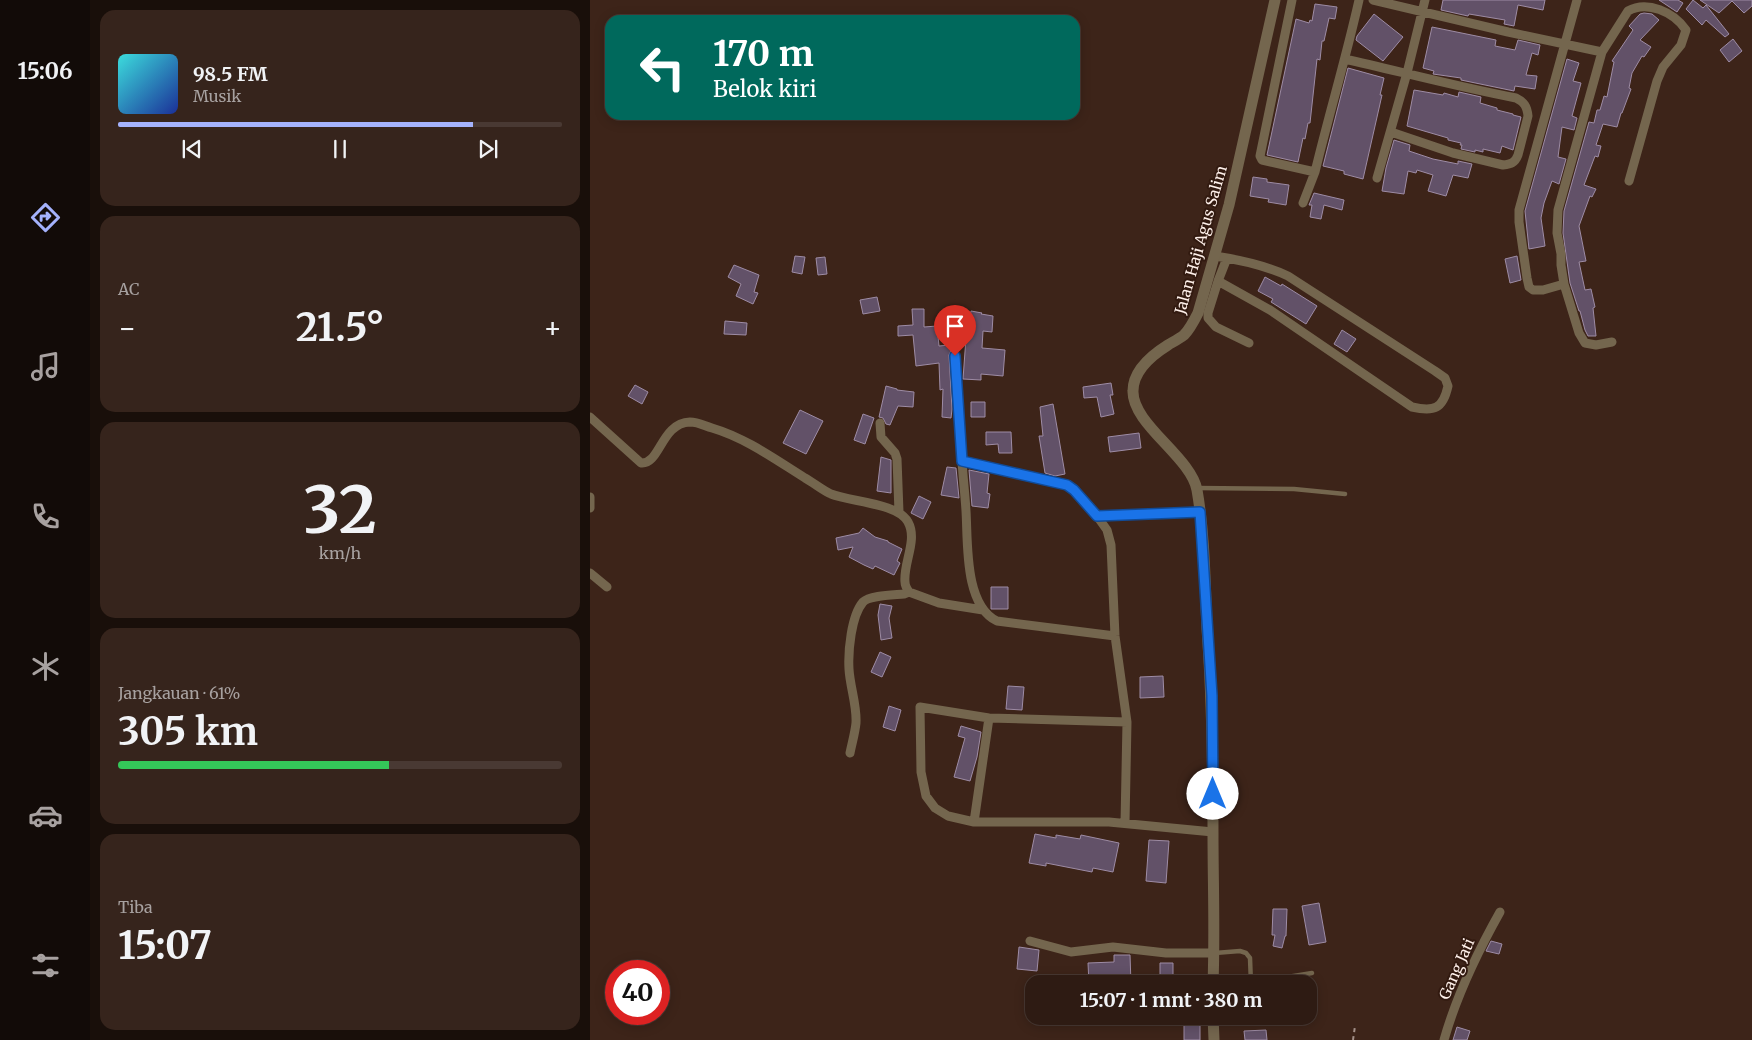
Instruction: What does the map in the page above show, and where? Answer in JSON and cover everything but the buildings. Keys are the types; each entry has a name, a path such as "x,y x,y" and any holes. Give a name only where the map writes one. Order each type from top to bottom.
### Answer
{"street":[{"name":"Jalan Haji Agus Salim","path":"1213,975 1212,696 1197,488 1175,454 1140,412 1132,393 1135,378 1145,363 1166,346 1183,336 1198,313 1229,205 1275,0"},
{"path":"1292,0 1260,156 1262,160 1315,172"},
{"path":"1303,203 1315,172 1359,0"},
{"path":"1373,0 1602,52"},
{"path":"1377,178 1407,74 1425,0"},
{"path":"1564,284 1543,290 1533,290 1529,286 1519,222 1522,199 1576,0"},
{"path":"1612,342 1596,345 1585,343 1579,333 1564,284 1561,265 1562,254 1557,233 1558,210 1602,52 1628,11 1634,6 1644,3 1658,7 1681,22 1686,30 1681,45 1663,67 1657,81 1629,181"},
{"path":"1345,60 1430,81 1516,98 1523,102 1528,109 1518,155 1513,163 1503,165 1453,153 1391,132"},
{"path":"1215,256 1266,266 1288,276 1435,370 1445,378 1448,386 1442,403 1435,409 1425,410 1412,407 1270,310 1218,281"},
{"path":"1227,258 1218,281 1208,318 1216,327 1249,342"},
{"path":"955,356 968,563 974,592 983,610 988,617 996,620 1115,636"},
{"path":"591,420 641,463 652,460 665,437 682,423 692,422 721,430 739,438 831,494 900,512"},
{"path":"880,424 881,437 895,453 897,459 900,512 908,522 912,533 904,583 909,592"},
{"path":"962,461 1067,485 1079,494 1107,530 1111,545 1115,636 1127,722 1125,823"},
{"path":"590,498 590,508"},
{"path":"1097,516 1200,512"},
{"path":"590,573 607,587"},
{"path":"850,753 856,722 849,658 856,618 864,601 870,598 909,592 939,603 983,610"},
{"path":"1127,722 989,718 920,707 921,772 926,796 935,808 948,816 974,822 1125,823 1213,832"},
{"path":"974,822 989,718"},
{"name":"Gang Jati","path":"1444,1040 1459,994 1471,966 1500,912"},
{"path":"1030,941 1071,952 1113,947 1166,953 1214,953"},
{"path":"1213,1025 1214,1040"}],"lane":[{"path":"1197,488 1294,489 1345,494"},
{"path":"1214,953 1246,952 1250,958 1251,975"},
{"path":"1301,975 1312,973"}],"path":[{"path":"1354,1040 1355,1026"}],"route":[{"path":"955,356 962,461 1067,485 1084,499 1097,516 1200,512 1212,696 1213,794"}]}
